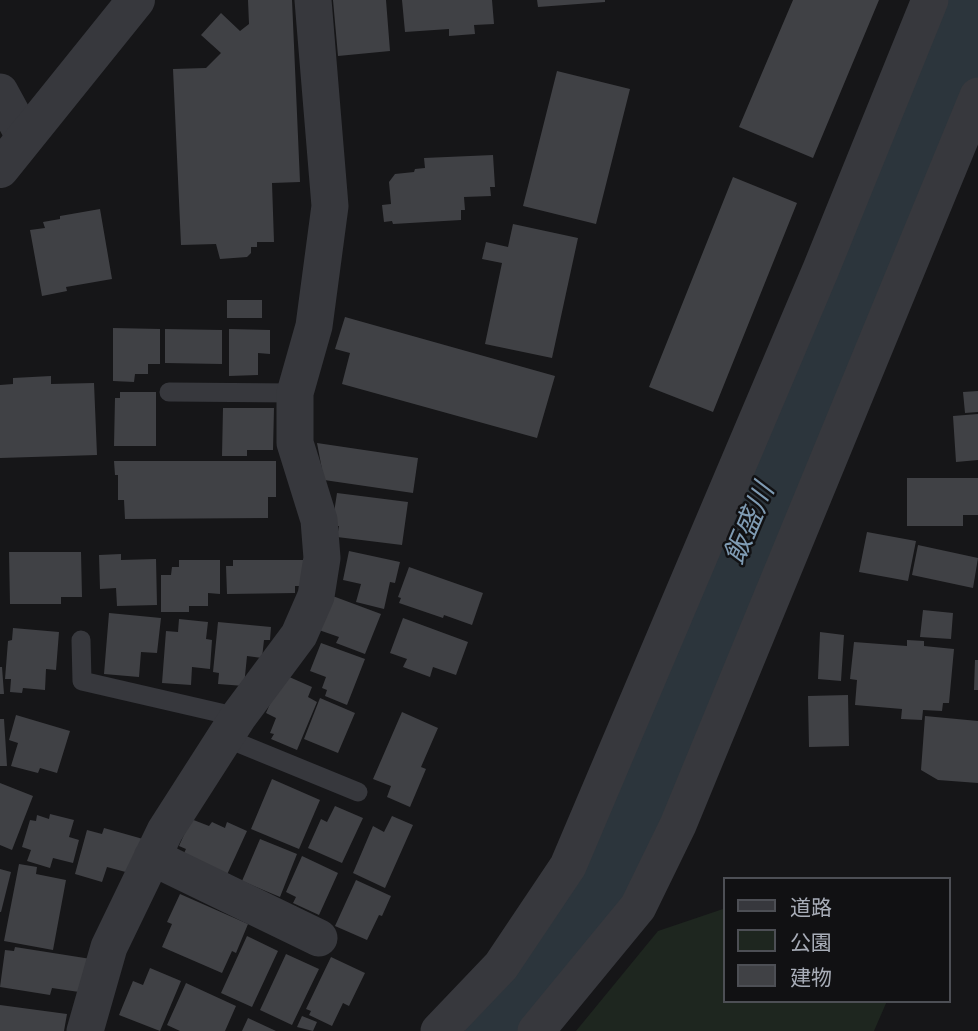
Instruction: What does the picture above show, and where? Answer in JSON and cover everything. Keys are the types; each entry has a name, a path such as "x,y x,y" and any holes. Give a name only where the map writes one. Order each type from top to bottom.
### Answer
{"street":[{"path":"0,169 136,0"},
{"path":"92,1029 109,947 165,831 232,728 299,635 316,596 321,558 319,520 295,443 295,393 314,326 330,206 313,0"},
{"path":"439,1031 501,966 568,866 816,282 930,0"},
{"path":"0,92 24,138"},
{"path":"536,1031 638,907 678,825 978,96"},
{"path":"152,857 319,938"}],"lane":[{"path":"169,392 295,393"},
{"path":"81,640 82,681 232,728 358,792"}],"green space":[{"path":"722,909 722,1003 886,1003 874,1031 576,1031 658,931"}],"building":[{"path":"248,0 292,0 300,182 272,183 274,242 257,242 257,247 251,247 251,253 247,257 220,259 216,244 181,245 173,69 206,68 221,53 201,35 221,13 240,31 249,24"},
{"path":"333,0 386,0 390,51 338,56"},
{"path":"402,0 492,0 494,24 474,25 475,34 449,36 449,29 405,32"},
{"path":"537,0 605,0 605,2 538,7"},
{"path":"793,0 879,0 813,158 739,127"},
{"path":"557,71 630,89 596,224 523,206"},
{"path":"493,155 495,187 490,187 491,196 464,197 465,210 461,210 461,220 393,224 392,221 384,222 382,205 391,204 389,182 395,174 425,168 424,158"},
{"path":"733,177 797,203 713,412 649,387"},
{"path":"100,209 112,279 66,287 67,291 42,296 30,230 45,228 43,222 60,219 60,216"},
{"path":"513,224 578,238 552,358 485,344 502,263 482,259 486,242 508,247"},
{"path":"227,300 262,300 262,318 227,318"},
{"path":"345,317 555,376 537,438 342,384 350,353 335,349"},
{"path":"113,328 160,329 160,364 148,364 148,374 135,374 134,382 113,381"},
{"path":"165,329 222,330 222,364 165,363"},
{"path":"229,329 270,330 270,354 258,353 258,375 229,376"},
{"path":"51,376 51,384 94,383 97,455 0,458 0,385 13,384 13,378"},
{"path":"978,391 978,412 965,413 963,392"},
{"path":"120,392 156,392 156,446 114,446 115,398 120,398"},
{"path":"223,408 274,408 273,450 247,450 247,456 222,456"},
{"path":"978,414 978,460 956,462 953,416"},
{"path":"317,443 418,458 413,493 324,480"},
{"path":"114,461 276,461 276,497 268,497 268,518 125,519 124,500 118,500 118,475 115,475"},
{"path":"907,478 978,478 978,515 963,515 963,526 907,526"},
{"path":"337,493 408,502 402,545 337,537 339,526 332,526"},
{"path":"867,532 916,541 908,581 859,572"},
{"path":"918,545 978,558 973,588 912,575"},
{"path":"349,551 400,562 395,583 390,582 384,609 356,602 361,584 343,580"},
{"path":"9,552 81,552 82,597 61,597 61,604 10,604"},
{"path":"121,554 121,560 156,559 157,605 117,606 116,588 100,589 99,555"},
{"path":"179,560 220,560 220,594 208,593 208,606 189,606 189,612 161,612 161,575 171,575 172,567 179,567"},
{"path":"233,560 303,560 303,586 295,586 295,593 227,594 226,566 233,566"},
{"path":"409,567 483,593 472,625 399,603 401,598 398,597"},
{"path":"330,595 381,614 365,654 336,643 339,637 316,629"},
{"path":"923,610 953,613 951,639 920,637"},
{"path":"109,613 161,618 157,653 141,652 139,677 104,674"},
{"path":"403,618 468,642 456,675 433,667 430,677 403,667 407,659 390,653"},
{"path":"179,619 208,622 206,639 212,640 210,669 192,667 191,685 162,683 166,631 178,632"},
{"path":"218,622 271,627 270,640 264,640 262,658 247,656 244,686 218,684 219,673 213,672"},
{"path":"13,628 59,632 56,670 46,669 45,690 23,688 22,693 10,692 11,679 5,679 8,641 12,640"},
{"path":"820,632 844,635 841,681 818,679"},
{"path":"907,640 924,641 924,646 954,649 949,703 943,703 942,711 923,710 922,720 901,719 902,709 855,705 857,680 850,679 854,642 907,646"},
{"path":"321,643 365,659 347,705 325,696 327,690 322,688 326,677 310,671"},
{"path":"975,660 978,660 978,690 974,690"},
{"path":"2,667 4,694 0,694"},
{"path":"287,676 312,687 308,697 317,702 297,750 271,739 274,734 270,733 276,718 266,713 279,683"},
{"path":"848,695 849,746 809,747 808,696"},
{"path":"320,698 355,713 338,753 304,739"},
{"path":"402,712 438,728 421,767 426,769 410,807 387,797 391,786 373,779"},
{"path":"16,715 70,731 57,773 40,768 38,773 11,766 18,743 9,740"},
{"path":"925,716 978,721 978,783 938,780 921,770"},
{"path":"0,719 4,719 7,766 0,766"},
{"path":"272,779 320,800 299,849 251,829"},
{"path":"0,783 33,796 12,850 0,845"},
{"path":"335,806 363,818 342,863 308,848 321,819 327,822"},
{"path":"50,814 74,820 69,837 79,840 73,863 53,858 50,868 27,861 31,850 22,847 30,820 36,821 37,815 49,819"},
{"path":"392,816 413,825 385,888 353,873 373,826 384,832"},
{"path":"191,819 209,826 212,822 225,828 227,822 247,831 225,879 183,855 186,849 179,846"},
{"path":"104,828 143,839 133,874 107,867 102,882 75,874 87,830 102,834"},
{"path":"260,839 297,854 280,897 242,881"},
{"path":"302,856 338,873 319,915 293,903 296,897 286,892"},
{"path":"19,864 37,867 36,874 66,880 53,950 4,941"},
{"path":"0,869 11,872 1,912 0,912"},
{"path":"356,880 391,896 367,940 335,926"},
{"path":"180,894 248,924 236,953 232,951 222,973 162,947 172,924 167,922"},
{"path":"247,936 278,951 252,1007 221,993"},
{"path":"15,947 91,959 86,993 52,988 50,995 0,987 5,950 14,951"},
{"path":"286,954 319,969 292,1025 260,1010"},
{"path":"331,957 365,973 349,1006 343,1003 332,1026 309,1015 311,1011 306,1009"},
{"path":"150,968 181,981 160,1031 119,1015 133,981 143,985"},
{"path":"186,983 236,1006 225,1031 180,1031 167,1025"},
{"path":"0,1005 67,1014 64,1031 0,1031"},
{"path":"302,1016 317,1022 313,1031 297,1027"},
{"path":"248,1018 276,1031 242,1031"}],"waterway":[{"name":"飯盛川","path":"503,1031 518,1016 579,933 621,855 737,555 971,0"}]}
